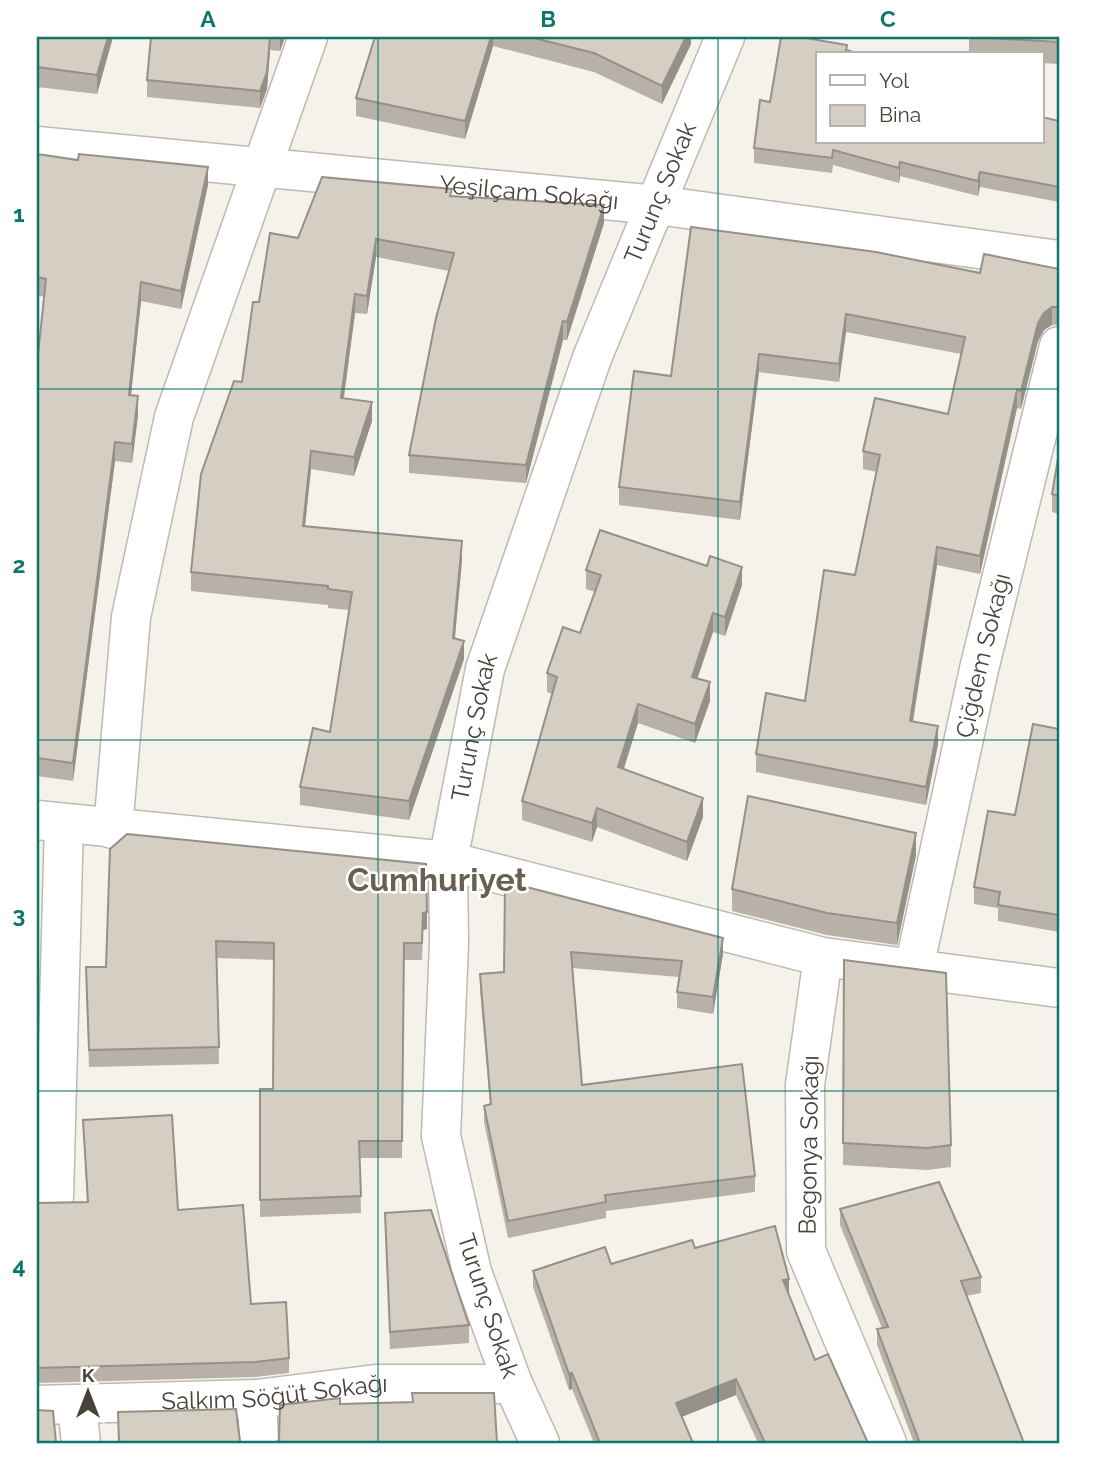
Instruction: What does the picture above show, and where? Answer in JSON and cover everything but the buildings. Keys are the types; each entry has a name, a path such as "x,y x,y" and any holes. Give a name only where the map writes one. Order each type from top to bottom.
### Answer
{"street":[{"path":"113,830 131,617 174,417 308,37"},
{"name":"Turunç Sokak","path":"540,1443 513,1384 472,1272 441,1136 449,943 448,861 485,669 592,358 725,37"},
{"name":"Yeşilçam Sokağı","path":"37,146 657,205 1059,260"},
{"name":"Çiğdem Sokağı","path":"914,968 979,669 1059,346"},
{"path":"45,1197 50,822 448,861 823,957 1059,988"},
{"name":"Begonya Sokağı","path":"823,957 806,1085 806,1251 887,1443"},
{"name":"Salkım Söğüt Sokağı","path":"37,1405 257,1399 376,1384 513,1384"},
{"path":"257,1399 259,1443"},
{"path":"77,1406 81,1443"}],"district":[{"name":"Cumhuriyet","path":"437,880"}]}
